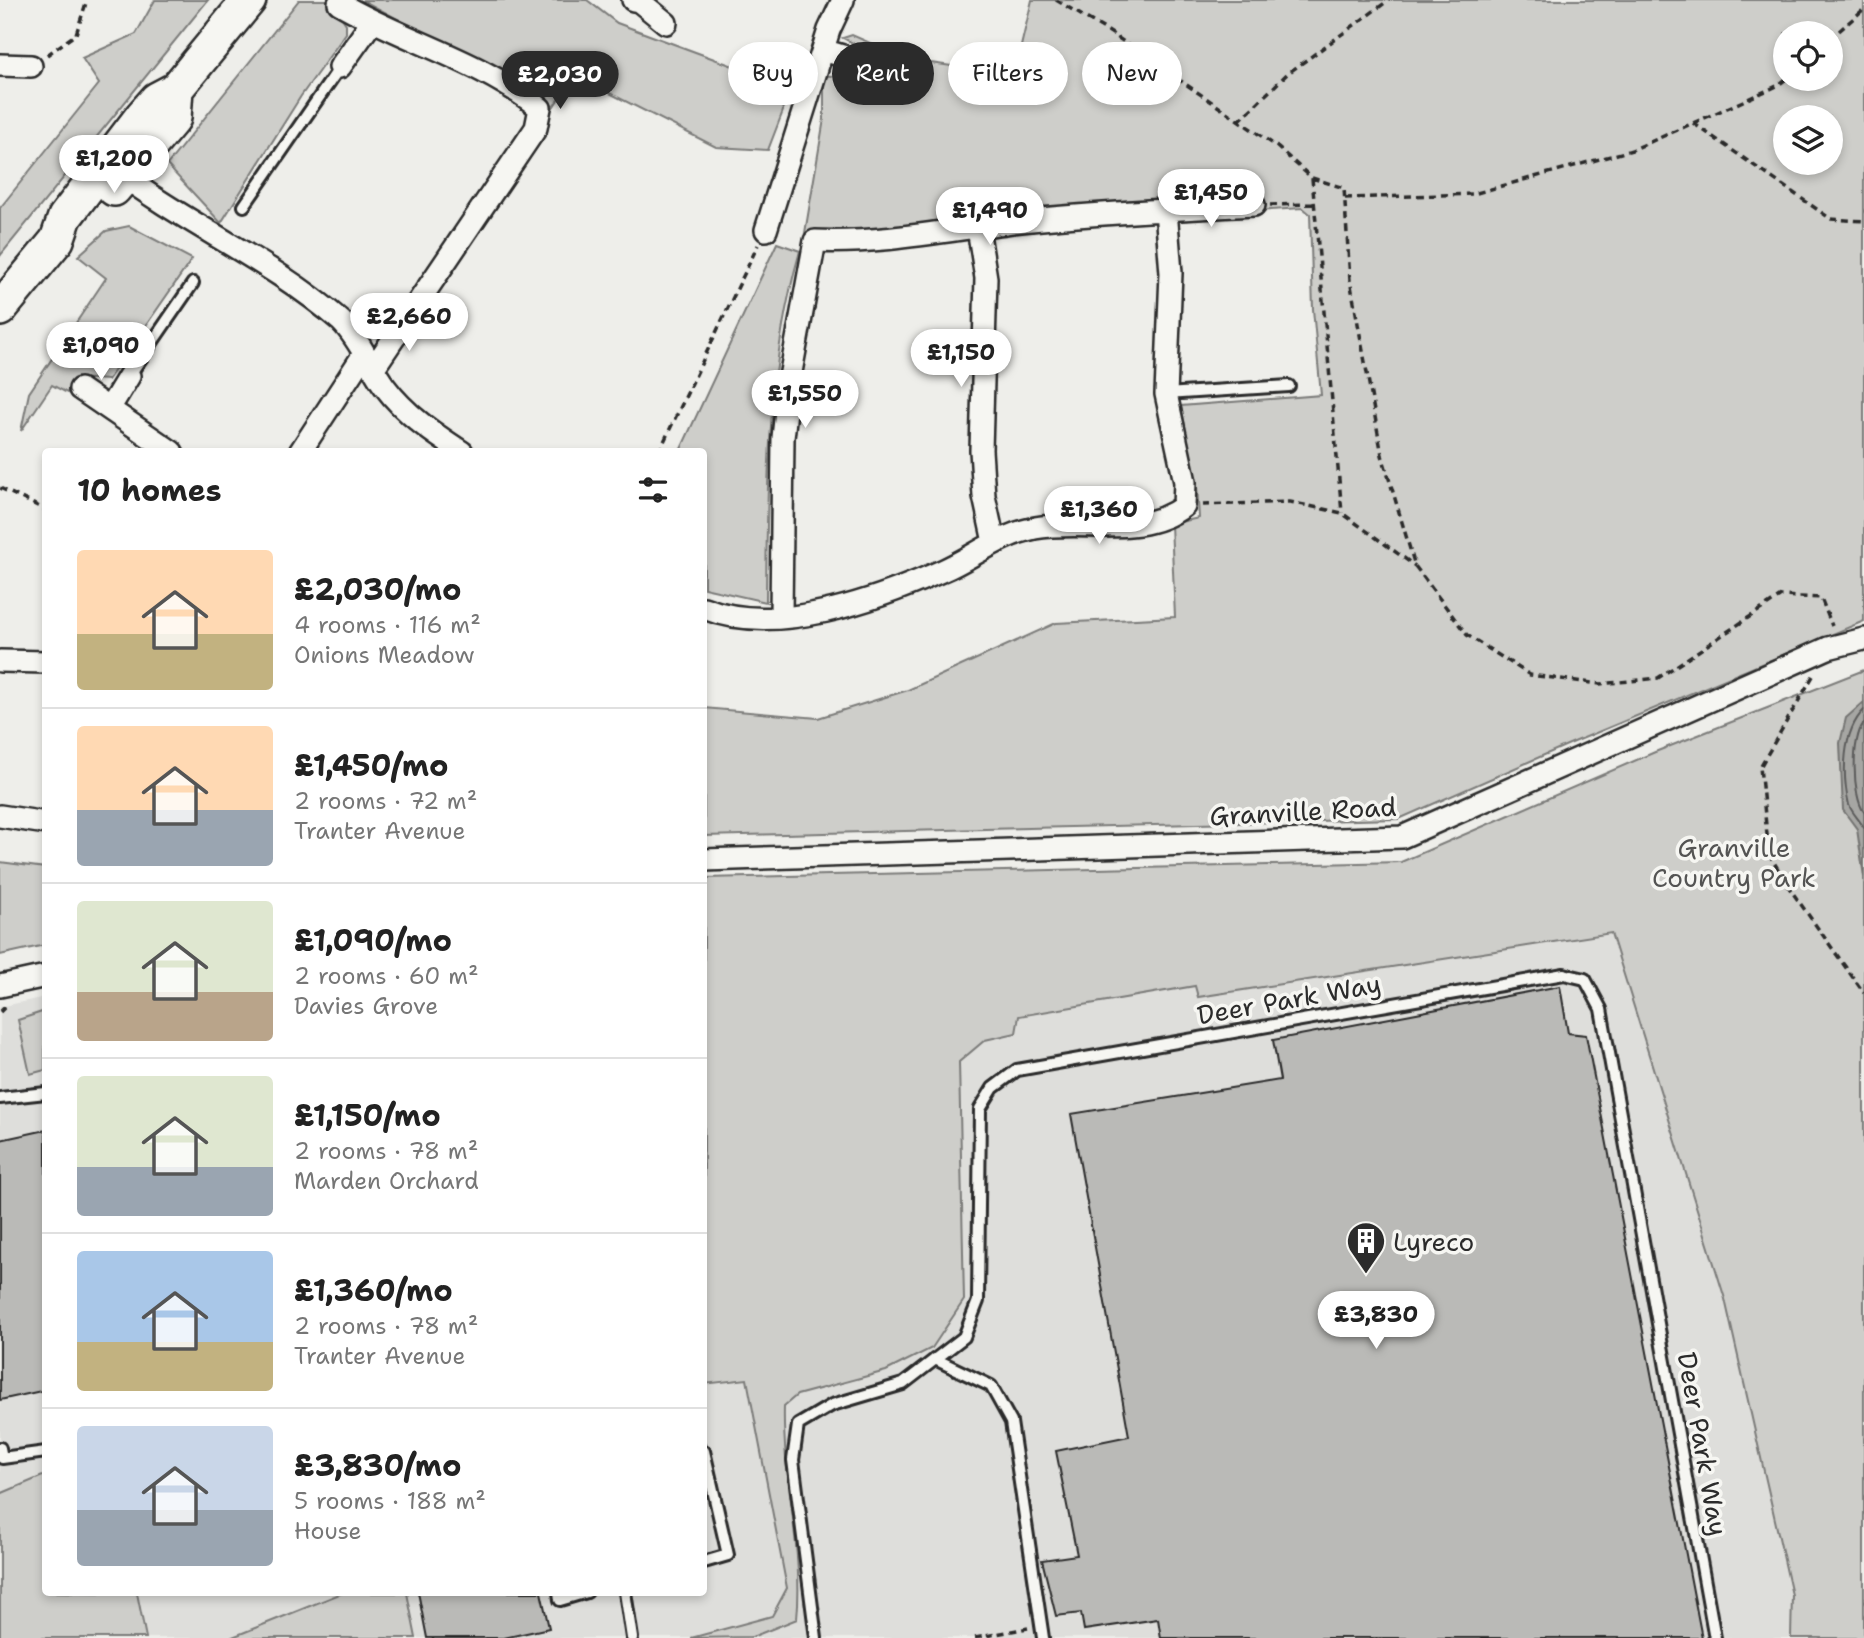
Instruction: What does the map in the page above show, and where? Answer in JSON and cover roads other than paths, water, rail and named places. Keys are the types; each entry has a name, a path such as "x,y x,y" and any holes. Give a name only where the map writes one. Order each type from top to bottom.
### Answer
{"main road":[{"path":"0,309 57,240 65,217 174,118 176,89 250,0"}],"street":[{"path":"637,0 666,23"},
{"path":"766,230 823,50 843,0"},
{"path":"303,448 536,128 540,108 523,94 466,63 372,22 339,3"},
{"path":"340,67 372,22"},
{"path":"823,50 832,53"},
{"path":"0,65 31,66"},
{"path":"116,170 294,284 344,323 386,387 422,426 456,448"},
{"path":"781,616 783,438 789,383 815,241 852,243 1077,215 1254,205"},
{"path":"707,609 720,615 806,616 852,606 946,569 994,542 1037,528 1146,524 1171,516 1184,506 1185,482 1166,394 1171,273 1166,210"},
{"path":"978,228 986,278 981,450 984,495 994,542"},
{"path":"109,409 129,376"},
{"path":"80,389 166,448"},
{"name":"Granville Road","path":"707,860 1402,837 1834,646 1864,639"},
{"path":"0,661 42,662"},
{"path":"0,816 42,822"},
{"path":"0,986 42,977"}],"lane":[{"path":"244,206 340,67"},
{"path":"129,376 193,283"},
{"path":"1166,394 1290,386"},
{"name":"Deer Park Way","path":"816,1638 793,1460 799,1425 832,1405 903,1384 964,1337 978,1301 980,1109 993,1087 1017,1070 1564,974 1586,979 1601,1009 1715,1638"},
{"path":"0,1098 42,1093"},
{"path":"935,1359 991,1386 1011,1422 1043,1638"},
{"path":"0,1448 2,1458 42,1453"},
{"path":"707,1464 728,1555 707,1561"},
{"path":"560,1596 561,1600 574,1596"},
{"path":"626,1596 632,1638"}],"water":[{"path":"1864,702 1864,877 1857,829 1843,810 1840,743 1846,718"}],"place":[{"name":"Lyreco","path":"1366,1275"}],"park label":[{"name":"Granville Country Park","path":"1734,862"}]}
